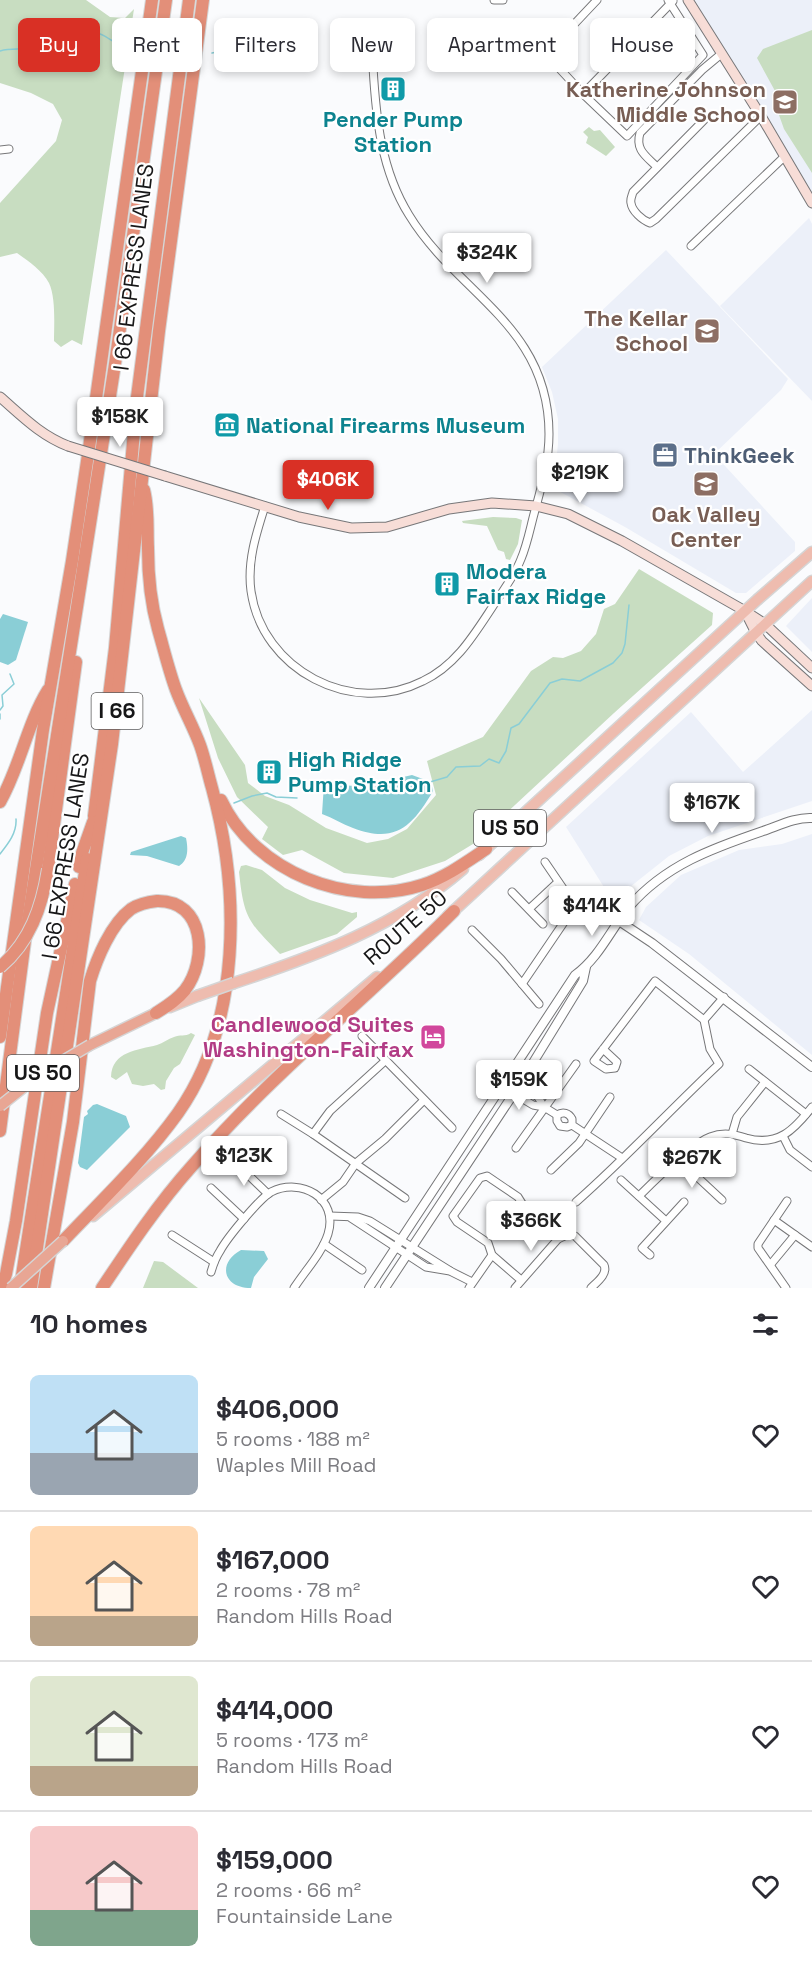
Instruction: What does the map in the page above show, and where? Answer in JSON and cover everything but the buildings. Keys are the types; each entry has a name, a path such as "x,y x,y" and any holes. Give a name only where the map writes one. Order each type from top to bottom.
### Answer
{"highway":[{"path":"0,994 86,471 152,0"},
{"name":"I 66 EXPRESS LANES","path":"0,1131 26,933 115,364 166,0"},
{"name":"I 66 EXPRESS LANES","path":"20,1288 93,822 115,648 137,397 189,0"},
{"name":"I 66","path":"31,1288 112,744 159,331 203,0"},
{"path":"142,479 148,507 148,550 158,626 176,690 200,745 216,790 227,813 238,828 263,852 279,863 310,880 347,891 375,893 420,886 445,876 486,849"},
{"path":"0,1037 5,965 34,924 45,888 87,579 87,538"},
{"path":"0,802 40,704 52,684"},
{"path":"63,1241 142,1156 179,1112 203,1065 220,1017 228,974 231,918 220,818 200,745"},
{"path":"1,1288 6,1274 16,1221 47,1014 82,853 93,822"},
{"path":"44,1288 73,1122 90,981 94,967 111,934 130,910 151,902 161,901 171,902 188,915 198,934 200,953 196,971 185,990 178,998 156,1013"},
{"path":"102,1288 154,1212 212,1144 287,1068 454,911"},
{"name":"ROUTE 50","path":"0,1106 39,1075 90,1045 156,1013"},
{"name":"ROUTE 50","path":"10,1288 63,1241"}],"main road":[{"path":"688,0 720,55 761,116 812,204"},
{"path":"0,397 44,435 68,446 328,525 368,528 395,525 434,513 492,503 536,506 578,518 745,611 765,624 812,668"},
{"name":"ROUTE 50","path":"156,1013 197,996 325,951 399,915 438,890 812,552"},
{"name":"ROUTE 50","path":"63,1241 270,1069 454,911 812,581"},
{"path":"745,611 756,633 812,686"}],"street":[{"path":"494,0 503,0"},
{"path":"583,94 671,1 703,55 627,136 583,94 546,54 597,0"},
{"path":"657,166 639,149 640,133 702,70 720,55"},
{"path":"265,506 253,547 250,569 253,602 264,631 284,657 309,677 336,689 369,694 394,691 419,684 441,670 460,653 518,567 526,547 545,472 549,448 547,407 531,358 512,329 436,250 417,227 402,203 382,148 374,72"},
{"path":"704,120 633,192 631,203 639,216 650,223 761,116"},
{"path":"0,150 9,149"},
{"path":"691,246 784,157"},
{"path":"385,1288 513,1093 583,981 586,968 619,921 641,895 679,865 711,849 810,815"},
{"path":"545,862 575,906"},
{"path":"529,909 558,882"},
{"path":"512,892 543,924"},
{"path":"522,984 575,906 590,904 599,907 652,942 812,1067"},
{"path":"472,930 539,1004"},
{"path":"369,1288 575,975 586,968"},
{"path":"576,1202 615,1168 622,1158 719,1064 710,1049 704,1020 655,981 603,1049"},
{"path":"704,1020 724,997"},
{"path":"362,1036 452,1128"},
{"path":"314,1134 330,1111 385,1061"},
{"path":"516,1148 576,1064"},
{"path":"749,1069 806,1114"},
{"path":"510,1077 538,1097 544,1107"},
{"path":"732,1134 737,1117 765,1082"},
{"path":"503,1087 533,1105 544,1107 557,1115"},
{"path":"551,1170 586,1134 610,1097"},
{"path":"321,1200 343,1182 356,1163 385,1139 424,1100"},
{"path":"639,1196 705,1139 718,1134 732,1134 760,1140 783,1136 797,1125 812,1107"},
{"path":"281,1114 314,1134 405,1198"},
{"path":"557,1115 568,1114 572,1119 572,1125"},
{"path":"557,1115 560,1126 572,1125"},
{"path":"572,1125 622,1158"},
{"path":"783,1136 790,1150 812,1167"},
{"path":"679,1160 722,1200"},
{"path":"236,1163 268,1194"},
{"path":"521,1280 492,1255 488,1244 457,1222 453,1216 480,1178 487,1176 518,1197 528,1213 558,1239"},
{"path":"621,1180 666,1221"},
{"path":"211,1272 220,1250 244,1219 268,1194 290,1186 301,1187 310,1190 321,1200 330,1216 324,1244 294,1288"},
{"path":"211,1188 244,1219"},
{"path":"650,1256 642,1248 684,1202"},
{"path":"786,1288 758,1248 758,1244 787,1202"},
{"path":"330,1216 358,1217 370,1221 401,1240 426,1267 452,1272 471,1285 492,1255"},
{"path":"351,1218 396,1248 410,1251"},
{"path":"774,1220 812,1247"},
{"path":"515,1288 558,1239 569,1234 574,1236 606,1269 591,1288"},
{"path":"172,1235 214,1262"},
{"path":"771,1264 795,1235"},
{"path":"324,1244 362,1270"}],"shaded area":[{"name":"Katherine Johnson Middle School","path":"695,0 812,0 812,192 707,21"},
{"path":"809,218 812,224 812,401 720,306"},
{"path":"666,250 788,379 781,390 714,454 795,542 795,551 746,593 736,593 625,527 553,488 558,444 558,419 552,392 542,367"},
{"path":"812,598 812,652 786,626"},
{"path":"812,710 812,801 708,836 669,856 614,903 566,827 691,712 743,772"},
{"path":"812,834 812,1055 689,954 639,920 646,907 681,875 739,850 782,844"}],"green space":[{"path":"0,0 86,0 110,17 125,18 112,18 112,72 124,72 82,345 72,340 61,347 54,341 53,296 43,274 17,253 0,257 0,203 56,141 62,120 53,104 31,93 0,83"},
{"path":"134,9 133,18 125,18"},
{"path":"812,30 812,173 784,129 779,115 780,100 757,58 763,49"},
{"path":"589,127 594,131 600,130 615,147 606,156 586,143 588,137 583,132"},
{"path":"493,517 522,520 518,544 510,560 506,559 504,552 498,550 487,526 462,521"},
{"path":"639,569 713,613 712,625 473,844 445,861 393,878 344,873 302,850 283,855 262,839 268,827 237,797 218,758 199,698 245,765 248,783 265,796 289,805 326,828 367,843 388,839 407,829 436,795 427,761 483,737 531,671 553,657 563,658 581,651 596,634 604,609 615,604"},
{"path":"246,865 262,870 285,888 310,900 352,913 357,912 357,917 337,934 280,954 249,918 243,900 239,872 241,866"},
{"path":"191,1033 195,1035 180,1064 174,1068 166,1081 165,1089 161,1090 154,1084 143,1086 132,1084 127,1072 116,1080 111,1077 112,1068 116,1062 127,1053"},
{"path":"154,1261 163,1262 198,1288 143,1288"}],"water":[{"path":"3,614 28,622 16,660 8,665 0,662 0,619"},
{"path":"412,775 431,782 433,791 418,814 401,829 380,834 368,832 322,814 324,784 370,787 392,784 399,778"},
{"path":"181,836 186,838 187,850 185,861 179,866 147,856 130,855 131,852"},
{"path":"97,1104 126,1116 130,1127 87,1170 80,1167 78,1163 84,1117 93,1105"},
{"path":"241,1250 264,1251 268,1259 254,1277 251,1288 234,1284 227,1274 228,1261"}],"waterway":[{"path":"0,51 29,48 49,37 72,32 100,34 112,40"},
{"path":"430,782 447,777 456,767 480,766 489,759 499,763 506,751 511,728 519,724 550,683 562,679 580,681 613,663 622,653 625,644 629,605"},
{"path":"0,710 3,706 2,695 14,684 10,674"},
{"path":"0,714 0,719"},
{"path":"234,803 267,793 276,797 297,798"},
{"path":"0,854 13,834 16,819"}],"place":[{"name":"Pender Pump Station","path":"393,89"},
{"name":"Katherine Johnson Middle School","path":"785,102"},
{"name":"The Kellar School","path":"707,331"},
{"name":"National Firearms Museum","path":"227,425"},
{"name":"ThinkGeek","path":"665,455"},
{"name":"Oak Valley Center","path":"706,484"},
{"name":"Modera Fairfax Ridge","path":"447,584"},
{"name":"High Ridge Pump Station","path":"269,772"},
{"name":"Candlewood Suites Washington-Fairfax","path":"433,1037"}]}
